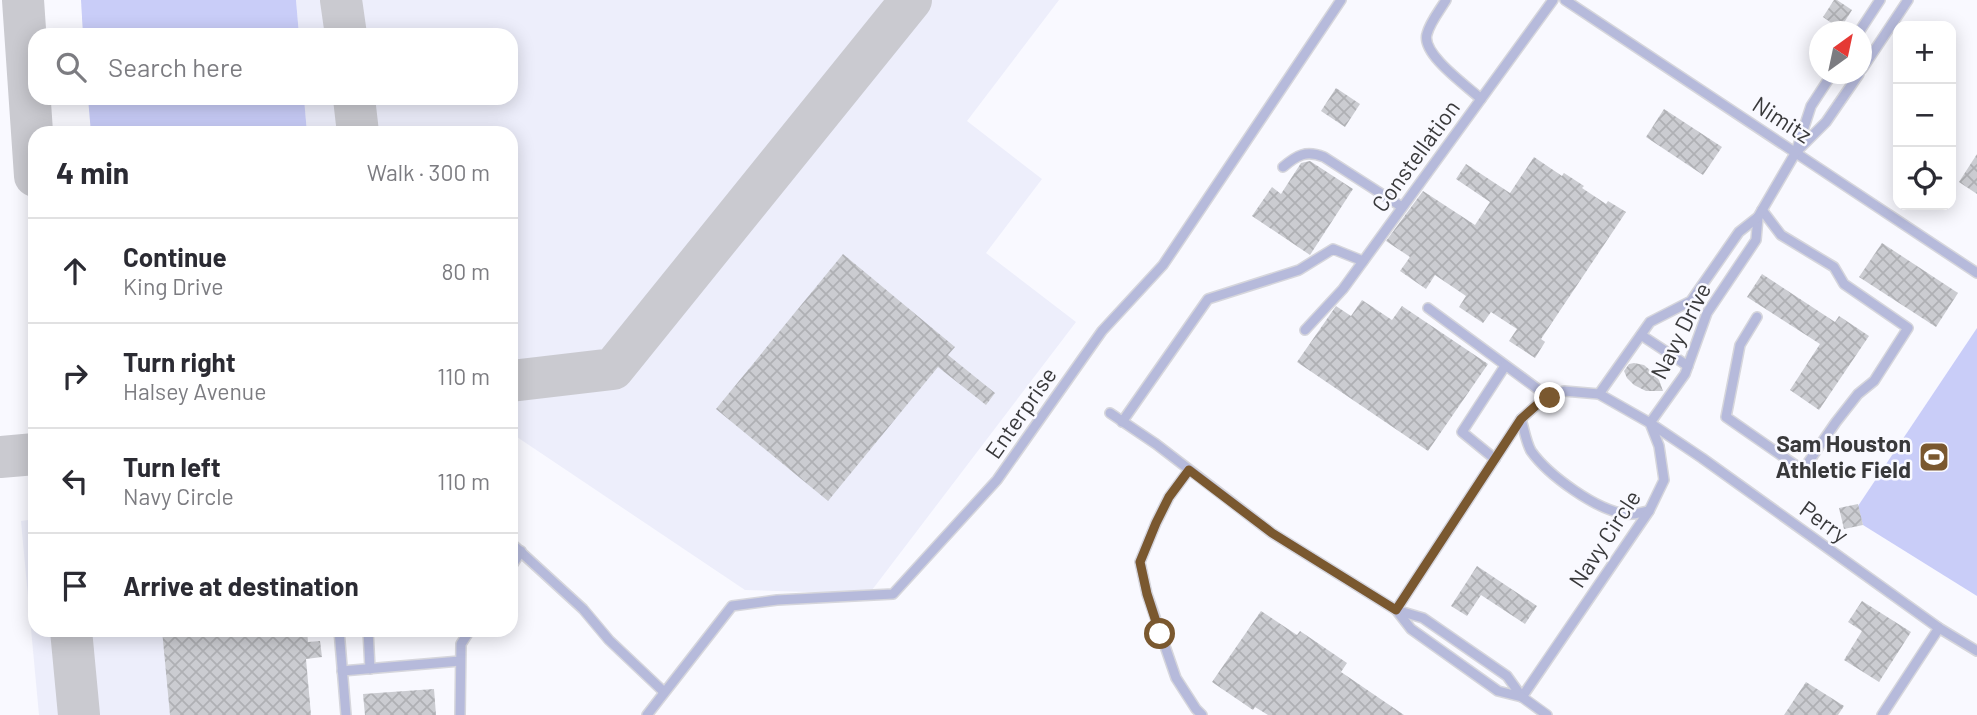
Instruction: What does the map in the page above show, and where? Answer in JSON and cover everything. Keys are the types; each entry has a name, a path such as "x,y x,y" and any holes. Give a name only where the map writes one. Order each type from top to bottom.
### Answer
{"lane":[{"name":"Enterprise","path":"647,715 732,606 777,600 893,594 997,480 1102,331 1164,265 1341,0"},
{"path":"1446,0 1427,33 1427,46 1440,62 1481,99"},
{"name":"Constellation","path":"1305,330 1343,289 1553,0"},
{"name":"Nimitz","path":"1565,0 1977,273"},
{"path":"1866,21 1880,0"},
{"name":"Navy Drive","path":"1872,54 1908,0"},
{"name":"Navy Drive","path":"1599,394 1650,322 1691,301 1739,232 1760,214 1796,152 1811,106 1825,84"},
{"name":"Navy Drive","path":"1796,152 1826,122 1852,84"},
{"path":"1283,167 1295,157 1312,153 1324,157 1402,207"},
{"path":"1757,317 1740,345 1726,417 1798,467 1805,467 1858,394 1874,381 1908,328 1844,284 1834,267 1781,235 1760,214"},
{"name":"Navy Drive","path":"1650,424 1685,374 1707,313 1756,240 1760,214"},
{"path":"1122,422 1208,299 1299,270 1333,249 1363,261"},
{"path":"1428,308 1550,398"},
{"path":"1641,335 1688,366"},
{"path":"1495,459 1462,432 1505,366"},
{"path":"1396,610 1521,419 1540,402 1564,391 1599,394 1650,424"},
{"path":"1110,413 1272,533 1396,610 1423,618 1507,676 1522,698"},
{"path":"1521,419 1530,449 1550,471 1580,493 1607,508 1629,514 1649,511"},
{"name":"Navy Circle","path":"1522,698 1649,511 1664,480 1659,446 1650,424"},
{"name":"Perry","path":"1650,424 1702,458 1939,628 1977,651"},
{"path":"1189,470 1169,497 1140,562 1147,594 1176,678 1202,715"},
{"path":"518,549 583,609 609,640 664,692"},
{"path":"518,556 521,551"},
{"path":"1396,610 1412,629 1498,691 1522,698 1548,715"},
{"path":"1882,715 1939,628"},
{"path":"340,637 345,715"},
{"path":"368,637 370,669"},
{"path":"460,715 460,661 463,637"},
{"path":"1456,661 1465,647"},
{"path":"342,671 460,661"}],"shaded area":[{"path":"81,0 296,0 298,28 83,28"},
{"path":"296,0 1059,0 967,121 1042,179 986,253 1076,322 869,594 745,590 518,438 518,126 306,126 305,105 518,105 518,28 298,28"},
{"path":"89,105 305,105 306,126 90,126"},
{"name":"Sam Houston Athletic Field","path":"1977,328 1977,596 1863,525 1858,506"},
{"path":"28,520 28,596 21,521"},
{"path":"32,637 166,637 173,715 39,715"}],"building":[{"path":"1834,0 1852,10 1845,21 1829,21 1823,17"},
{"path":"1336,88 1360,104 1345,127 1321,111"},
{"path":"1664,109 1722,147 1703,175 1646,137"},
{"path":"1977,154 1977,194 1959,182"},
{"path":"1534,157 1562,176 1564,173 1584,186 1582,188 1606,204 1608,201 1626,212 1541,339 1545,342 1535,358 1509,341 1517,329 1491,312 1483,323 1459,307 1466,296 1435,275 1426,289 1400,271 1410,257 1386,241 1423,191 1475,225 1490,202 1456,179 1466,164 1510,193"},
{"path":"1310,161 1353,189 1310,255 1252,216 1272,187 1281,194 1301,163"},
{"path":"1882,243 1958,293 1936,327 1859,277"},
{"path":"843,254 955,347 948,355 995,393 986,405 938,367 828,501 716,409"},
{"path":"1762,274 1835,322 1839,316 1869,336 1819,410 1790,390 1820,344 1747,297"},
{"path":"1362,300 1392,320 1402,306 1488,364 1428,451 1297,362 1336,306 1351,316"},
{"path":"1629,364 1644,365 1651,371 1659,380 1663,391 1646,391 1634,385 1624,371"},
{"path":"1858,504 1863,525 1844,529 1839,508"},
{"path":"1477,566 1537,606 1525,624 1481,595 1467,616 1451,606"},
{"path":"1862,601 1911,632 1879,682 1844,660 1862,631 1848,622"},
{"path":"1261,611 1297,635 1300,631 1347,663 1341,672 1404,715 1268,715 1255,707 1253,710 1212,682"},
{"path":"163,637 308,637 308,642 320,641 322,657 306,659 311,715 170,715"},
{"path":"1806,682 1844,706 1838,715 1784,715"},
{"path":"434,689 436,715 365,715 363,694"}],"taxiway":[{"path":"23,0 28,73"},
{"path":"341,0 345,28"},
{"path":"518,380 613,369 911,0"},
{"path":"30,105 32,126"},
{"path":"355,105 357,126"},
{"path":"0,457 28,455"},
{"path":"72,637 79,715"}],"place":[{"name":"Sam Houston Athletic Field","path":"1934,457"}],"route":[{"path":"1160,634 1140,562 1169,497 1189,470 1272,533 1396,610 1521,419 1540,402 1550,398"}]}
